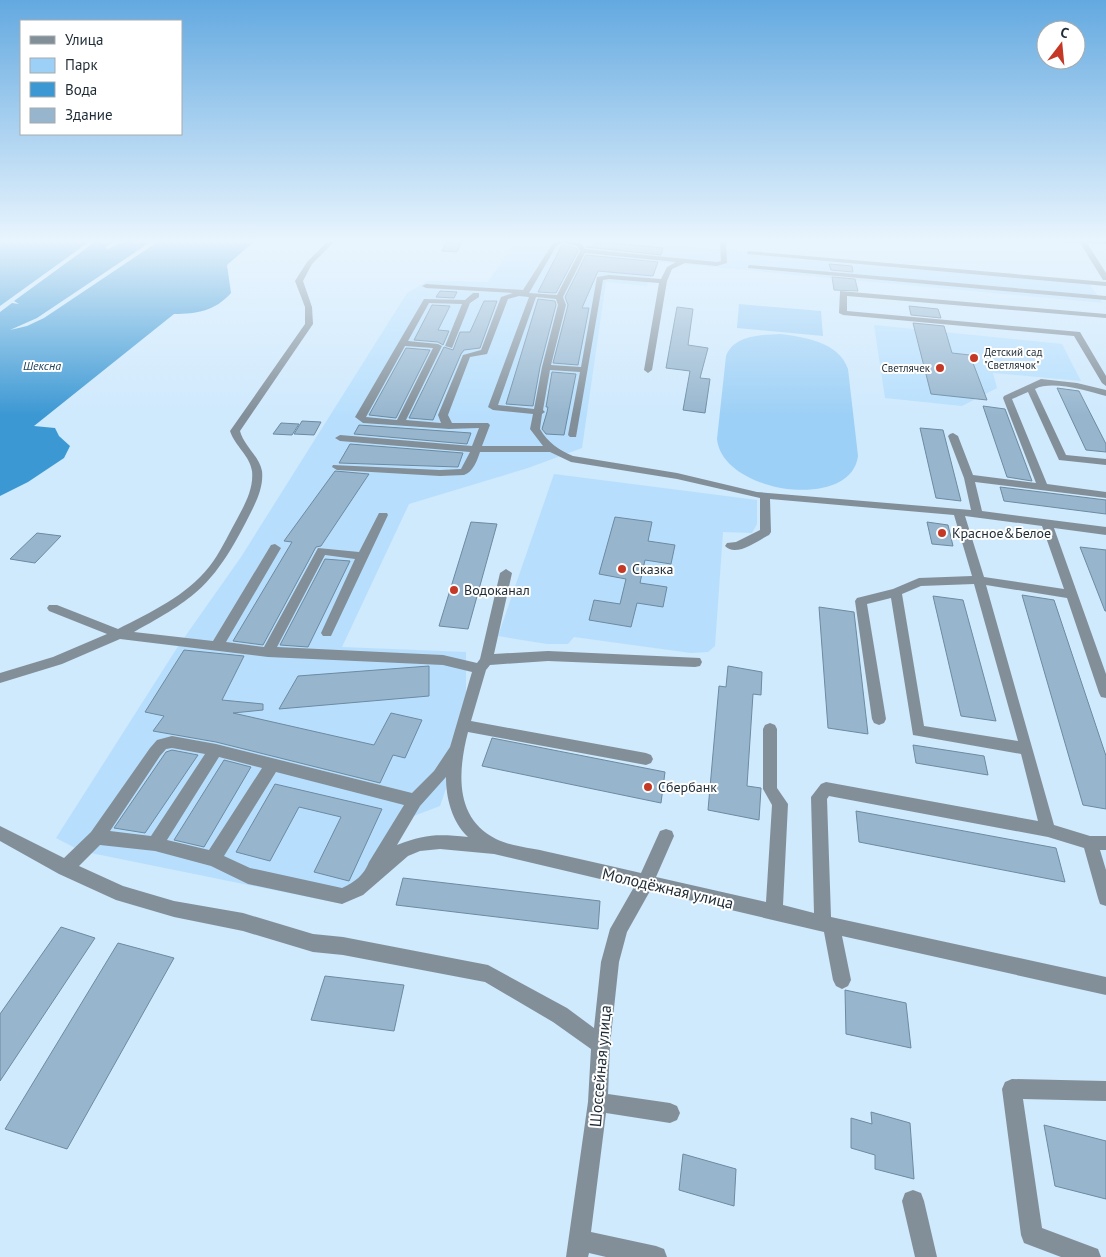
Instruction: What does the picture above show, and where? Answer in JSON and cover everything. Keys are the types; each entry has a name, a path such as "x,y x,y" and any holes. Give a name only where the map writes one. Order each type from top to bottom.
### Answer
{"street":[{"path":"0,678 26,672 119,634 187,595 213,569 226,549 250,503 256,486 257,472 254,460 236,437 235,431 310,324 310,308 306,298"},
{"path":"449,426 444,420 443,415 467,302 471,298"},
{"path":"403,343 438,346 457,352 484,352 505,298"},
{"path":"337,467 440,473 464,472 471,463 493,407 525,298"},
{"path":"560,298 562,305 546,367 536,428 542,441 571,459 676,476 765,496 977,514 1106,531"},
{"path":"573,435 597,298"},
{"path":"648,370 660,298"},
{"path":"843,298 843,313 1106,316"},
{"path":"881,298 1077,334 1106,383"},
{"path":"467,302 427,301 403,343 398,348 360,417 363,420 449,426 485,424"},
{"path":"400,422 438,346"},
{"path":"546,367 584,370"},
{"path":"1043,488 1007,398 1041,382 1077,386 1106,393"},
{"path":"1030,388 1062,458 1106,462"},
{"path":"493,407 540,412"},
{"path":"953,436 970,478 977,514"},
{"path":"340,438 476,449 552,448"},
{"path":"970,478 1106,495"},
{"path":"731,546 738,546 765,532 765,496"},
{"path":"960,514 1048,830"},
{"path":"327,633 383,515"},
{"path":"1047,524 1106,693"},
{"path":"217,646 275,548"},
{"path":"268,652 322,551 362,556"},
{"name":"Молодёжная улица","path":"506,573 483,664 456,748 453,792 465,822 494,848 1106,986"},
{"path":"879,718 861,602 896,592 919,582 979,580 1071,594"},
{"path":"896,592 918,730 1027,749"},
{"path":"53,608 119,634 268,652 443,660 483,664 548,656 695,662"},
{"path":"1092,652 1106,654"},
{"path":"463,725 646,759"},
{"path":"770,729 770,790 780,804 774,912"},
{"path":"65,868 97,837 155,752 162,744 172,742 216,750 415,801"},
{"path":"371,875 415,801 439,776 456,748"},
{"path":"155,844 216,750"},
{"path":"213,859 272,765"},
{"path":"842,980 827,924 819,797 826,789 1048,830 1090,843 1106,843"},
{"path":"0,833 65,868 122,894 174,909 243,922 313,944 344,946 488,974 560,1015 601,1044"},
{"name":"Шоссейная улица","path":"578,1249 598,1102 601,1044 610,962 619,928 645,883 666,836"},
{"path":"97,837 155,844 213,859 248,876 342,896 357,889 371,875 402,851 420,844 440,842 494,848"},
{"path":"1090,843 1106,898"},
{"path":"1090,1257 1032,1235 1012,1089 1106,1091"},
{"path":"598,1102 670,1113"},
{"path":"913,1201 926,1257"},
{"path":"578,1249 656,1257"}],"shaded area":[{"path":"404,298 604,298 582,448 528,468 409,504 342,647 466,652 466,730 440,806 411,817 371,875 342,896 343,904 81,851 56,838 177,648 241,557"},
{"path":"1045,298 1099,298 1103,303"},
{"name":"Детский сад \"Светлячок\"","path":"874,325 1062,344 1081,381 993,373 997,388 962,406 885,398"},
{"path":"554,474 757,500 757,524 752,533 723,532 715,646 708,652 691,653 574,637 568,644 547,644 498,636"}],"green space":[{"path":"739,304 821,311 823,336 737,328"},
{"path":"780,334 820,342 837,353 848,369 858,456 850,474 834,485 812,489 787,489 762,483 740,472 724,458 717,439 726,356 730,349 741,340"}],"water":[{"path":"0,298 12,298 0,306"},
{"name":"Шексна","path":"19,298 67,298 37,318 10,330 27,326 44,318 74,298 226,298 212,308 198,312 174,314 34,426 55,428 59,436 70,446 64,458 28,482 0,496 0,312 12,303 19,304 14,301"}],"building":[{"path":"565,298 586,298 582,308 589,308 578,365 553,363 568,305"},
{"path":"538,299 555,301 556,305 540,367 533,406 506,404"},
{"path":"484,301 497,301 480,348 464,350 461,354 433,420 409,418 444,347 453,350 460,332 470,332"},
{"path":"432,305 450,306 438,330 449,331 443,345 438,342 414,340"},
{"path":"909,306 938,309 941,318 911,315"},
{"path":"677,307 693,309 688,345 708,348 700,378 710,379 705,413 683,410 690,371 666,368"},
{"path":"913,323 944,326 952,353 970,355 987,400 931,394"},
{"path":"406,348 430,350 396,418 369,415"},
{"path":"552,372 576,374 564,435 546,434 542,429 548,407 546,407"},
{"path":"1057,388 1079,391 1106,444 1106,452 1086,450"},
{"path":"983,406 1005,409 1032,481 1007,477"},
{"path":"302,421 321,422 314,435 294,434"},
{"path":"281,423 299,424 292,435 273,434"},
{"path":"359,425 471,433 467,444 354,434"},
{"path":"920,428 943,430 961,501 936,498"},
{"path":"350,444 463,453 458,467 339,463"},
{"path":"335,471 369,474 321,546 316,547 263,645 233,641 292,542 284,541"},
{"path":"1000,487 1106,500 1106,514 1004,501"},
{"name":"Сказка","path":"615,517 652,522 648,541 675,545 671,564 645,560 640,583 667,587 663,607 637,603 631,627 589,620 594,600 620,604 626,579 599,574"},
{"path":"471,522 497,524 468,629 439,626"},
{"path":"927,522 948,525 953,546 932,544"},
{"path":"37,533 61,536 35,563 10,559"},
{"path":"1080,547 1106,550 1106,611 1105,611"},
{"path":"325,559 350,561 308,647 280,645"},
{"path":"1022,595 1054,600 1106,756 1106,809 1083,805"},
{"path":"933,596 963,600 996,721 961,716"},
{"path":"819,607 854,612 868,734 828,728"},
{"path":"184,650 244,656 222,700 263,704 263,710 233,713 374,745 391,713 422,720 405,758 393,755 380,783 216,742 153,731 164,716 145,712"},
{"path":"429,666 429,696 279,709 298,676"},
{"path":"728,666 762,672 761,695 753,694 747,786 761,788 759,820 708,810 719,686 726,687"},
{"path":"492,738 665,772 661,803 482,766"},
{"path":"913,745 984,756 988,775 916,763"},
{"path":"172,750 198,755 145,833 114,828 166,752"},
{"path":"224,760 251,767 204,847 174,840"},
{"path":"275,784 382,809 349,881 314,872 341,817 299,807 270,861 236,852"},
{"path":"856,811 1056,848 1065,882 859,842"},
{"path":"403,878 600,901 598,929 396,905"},
{"path":"61,927 95,938 0,1081 0,1014"},
{"path":"118,943 174,958 67,1149 5,1129"},
{"path":"325,976 404,985 394,1031 311,1020"},
{"path":"845,990 906,1003 911,1048 846,1034"},
{"path":"871,1112 910,1123 914,1179 875,1169 875,1155 851,1148 851,1118 872,1124"},
{"path":"1044,1125 1106,1141 1106,1199 1055,1186"},
{"path":"683,1154 736,1169 734,1206 679,1190"}],"place":[{"name":"Детский сад \"Светлячок\"","path":"974,358"},
{"name":"Светлячек","path":"940,368"},
{"name":"Красное&Белое","path":"942,533"},
{"name":"Сказка","path":"622,569"},
{"name":"Водоканал","path":"454,590"},
{"name":"Сбербанк","path":"648,787"}]}
